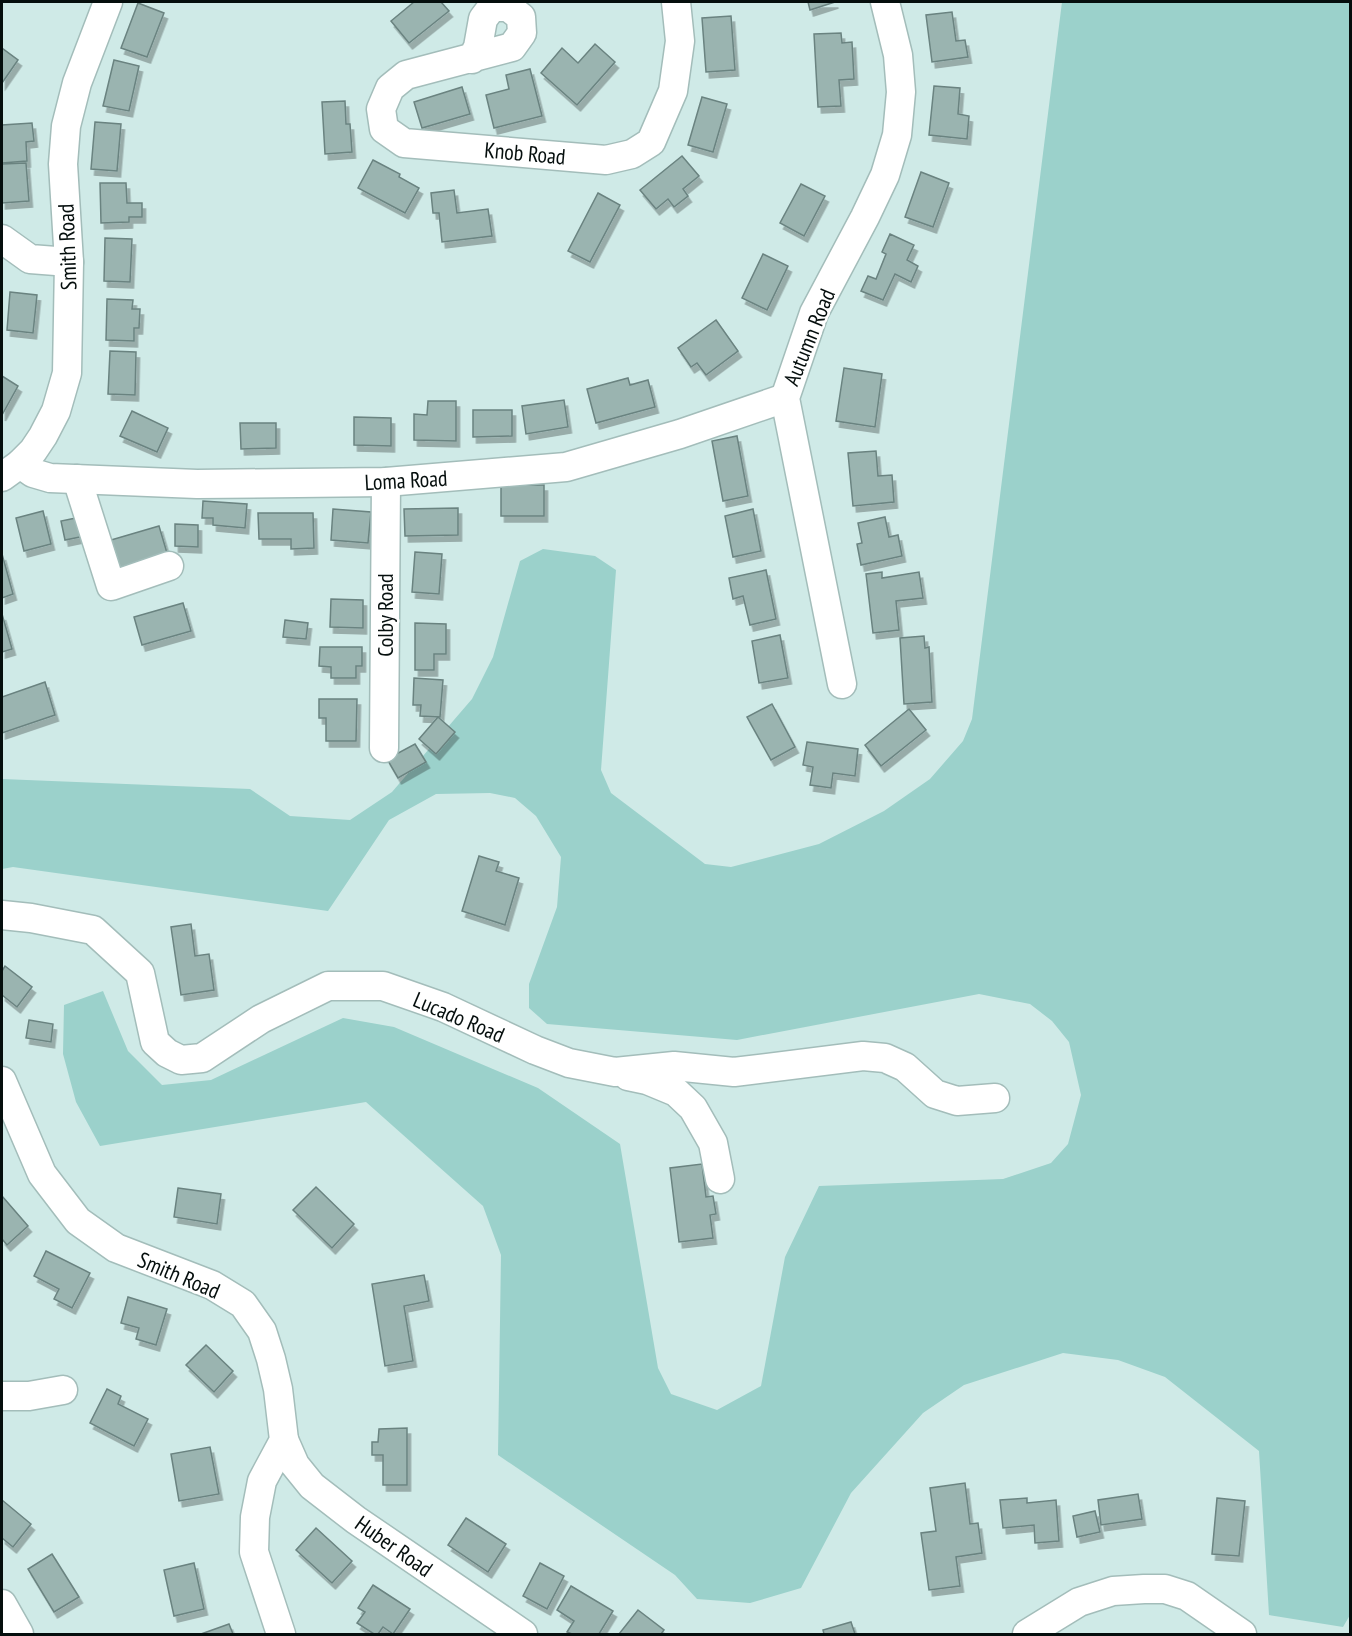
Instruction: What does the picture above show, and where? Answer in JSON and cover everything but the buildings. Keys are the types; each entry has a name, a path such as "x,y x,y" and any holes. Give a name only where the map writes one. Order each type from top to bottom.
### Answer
{"street":[{"name":"Smith Road","path":"11,470 33,451 44,436 56,411 67,373 69,262 63,164 66,126 77,83 108,2"},
{"name":"Knob Road","path":"472,59 406,75 390,88 381,109 384,129 404,143 606,160 632,154 651,142 673,91 680,41 676,2"},
{"name":"Autumn Road","path":"842,684 785,398 814,313 885,175 897,135 901,92 898,55 885,2"},
{"path":"2,239 30,259 69,262"},
{"name":"Loma Road","path":"11,470 50,478 197,484 386,483 566,467 680,434 785,398"},
{"path":"77,479 111,586 169,566"},
{"name":"Colby Road","path":"384,748 386,483"},
{"name":"Lucado Road","path":"2,915 93,930 140,973 155,1042 167,1053 181,1060 202,1058 261,1019 328,986 383,986 444,1007 535,1050 569,1063 615,1072 674,1066 734,1072 863,1056 885,1058 905,1067 935,1094 957,1101 995,1098"},
{"path":"615,1072 647,1080 676,1092 693,1108 713,1143 720,1179"},
{"name":"Smith Road","path":"2,1081 42,1174 78,1221 116,1248 212,1285 243,1305 262,1331 271,1359 278,1389 284,1440"},
{"path":"2,1396 29,1396 63,1390"},
{"path":"281,1635 254,1552 254,1540 255,1517 262,1480 284,1440"},
{"name":"Huber Road","path":"284,1440 295,1465 312,1486 356,1520 523,1635"},
{"path":"1027,1635 1078,1602 1113,1591 1144,1589 1165,1589 1187,1596 1242,1635"},
{"path":"2,1604 19,1635"}],"shaded area":[{"path":"1062,2 1350,2 1350,1615 1343,1627 1269,1615 1259,1451 1165,1377 1118,1360 1063,1353 964,1385 923,1413 851,1493 801,1588 750,1603 697,1599 675,1575 498,1455 501,1255 483,1206 366,1102 100,1146 76,1102 63,1054 64,1005 103,991 128,1051 162,1085 211,1080 343,1018 394,1027 538,1088 620,1144 658,1368 671,1394 717,1410 761,1386 785,1257 819,1186 1003,1179 1051,1163 1068,1144 1081,1095 1069,1042 1052,1021 1030,1004 979,994 737,1040 547,1024 529,1008 529,984 557,907 561,857 536,816 515,798 490,793 436,794 389,820 328,911 13,867 2,869 2,779 250,789 290,816 350,820 392,792 472,699 493,657 520,561 543,549 595,556 616,570 601,770 611,793 705,864 731,867 819,844 884,811 930,779 963,741 972,719"}]}
